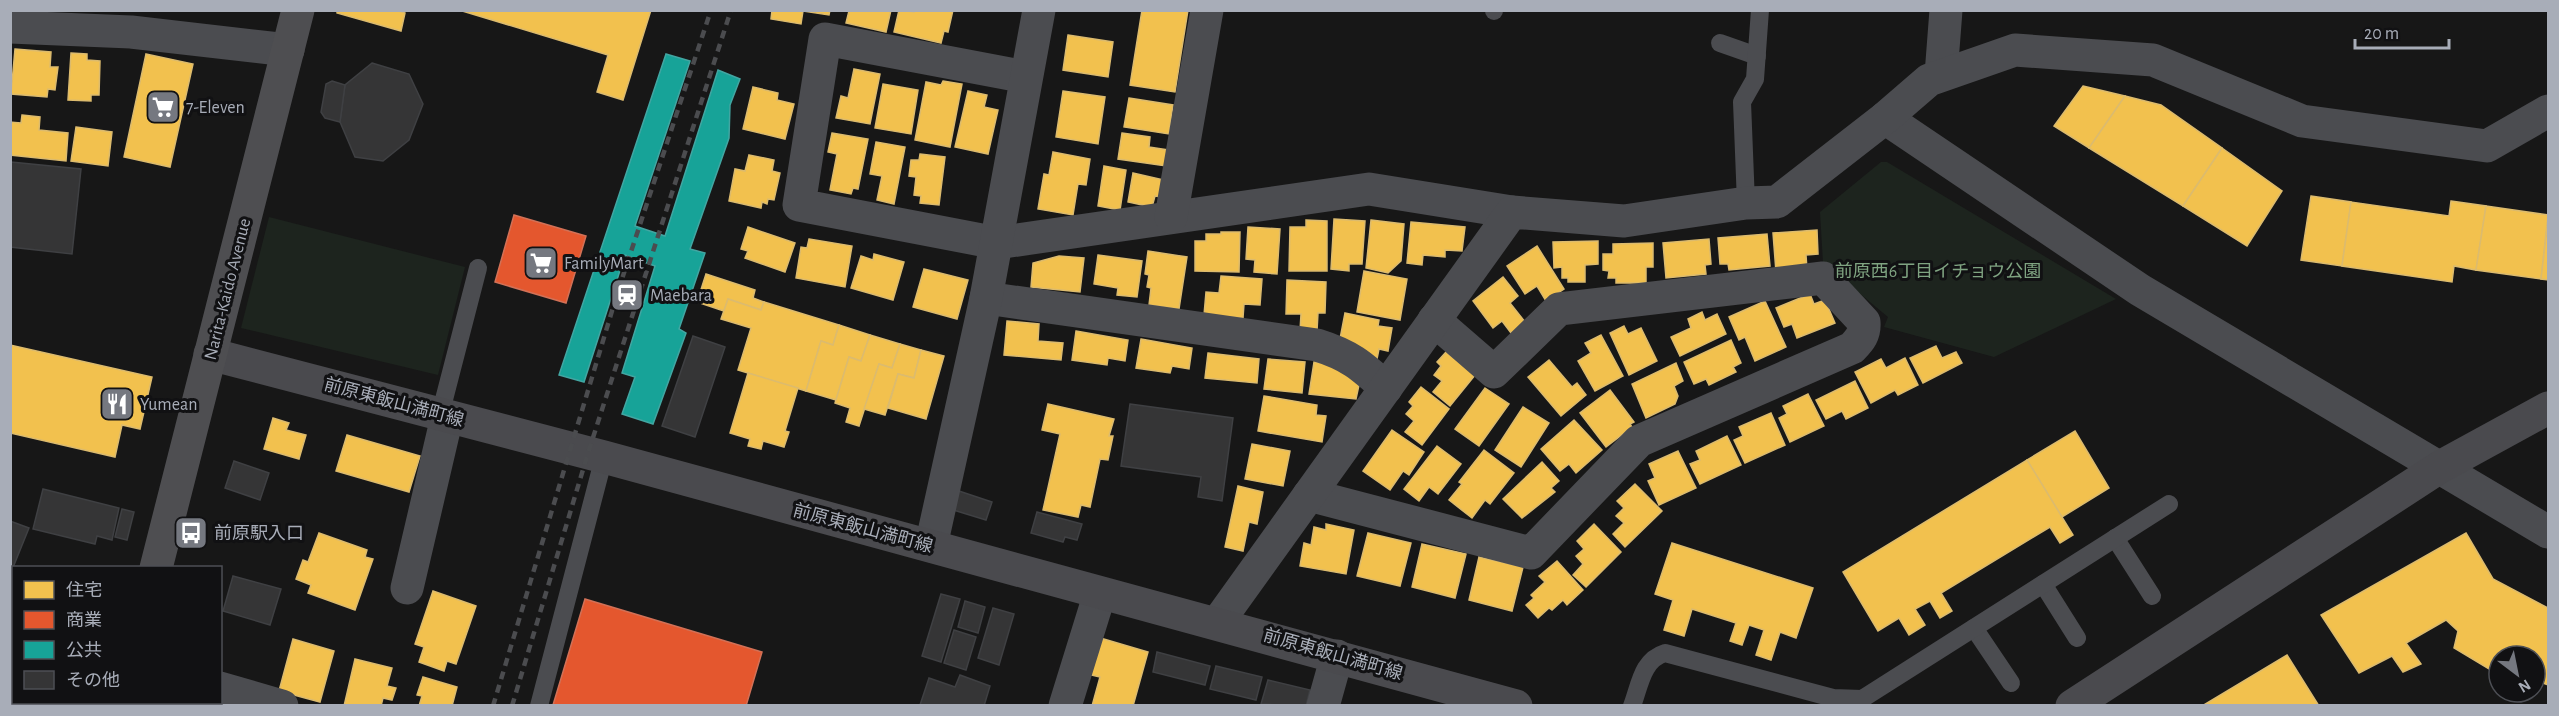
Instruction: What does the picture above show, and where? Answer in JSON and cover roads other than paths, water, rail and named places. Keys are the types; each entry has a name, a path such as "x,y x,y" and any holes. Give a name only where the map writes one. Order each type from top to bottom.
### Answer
{"highway":[{"name":"Narita-Kaido Avenue","path":"156,566 298,10"}],"street":[{"path":"931,546 986,298 1039,10"},
{"path":"1171,217 1207,10"},
{"path":"1941,75 1946,10"},
{"path":"10,27 131,32 288,50"},
{"path":"1026,78 825,39 799,205 997,243 1369,189 1512,212 1624,221 1746,203 1777,202 1885,118 1929,80 2014,50 2153,60 2302,121 2487,146 2548,111"},
{"path":"1885,118 2140,290 2548,532"},
{"path":"1218,622 1512,212"},
{"path":"1309,495 1531,553 1639,441 1852,348 1860,341 1864,330 1864,322 1823,278 1558,309 1494,372 1434,320"},
{"path":"986,298 1317,345 1343,353 1365,368 1386,388"},
{"name":"前原東飯山満町線","path":"210,354 604,457 1101,593 1218,622 1337,656 1480,701 1516,705"},
{"path":"2072,705 2440,467 2548,408"},
{"path":"407,588 444,416"},
{"path":"1065,705 1101,593"},
{"path":"1323,705 1337,656"},
{"path":"222,689 282,705"}],"lane":[{"path":"1746,203 1742,102 1755,79 1760,10"},
{"path":"1720,43 1757,56"},
{"path":"444,416 478,268"},
{"path":"539,705 604,457"},
{"path":"1632,705 1647,664 1656,656 1665,653 1833,698 1862,699 2169,504"},
{"path":"2115,538 2152,596"},
{"path":"2043,584 2077,638"},
{"path":"1974,628 2011,683"}],"railway":[{"path":"493,706 618,291 711,10"},
{"path":"512,706 588,453 731,10"}],"place":[{"name":"7-Eleven","path":"163,107"},
{"name":"FamilyMart","path":"541,263"},
{"name":"Maebara","path":"627,295"},
{"name":"Yumean","path":"117,404"},
{"name":"前原駅入口","path":"191,533"}],"park label":[{"name":"前原西6丁目イチョウ公園","path":"1938,271"}]}
